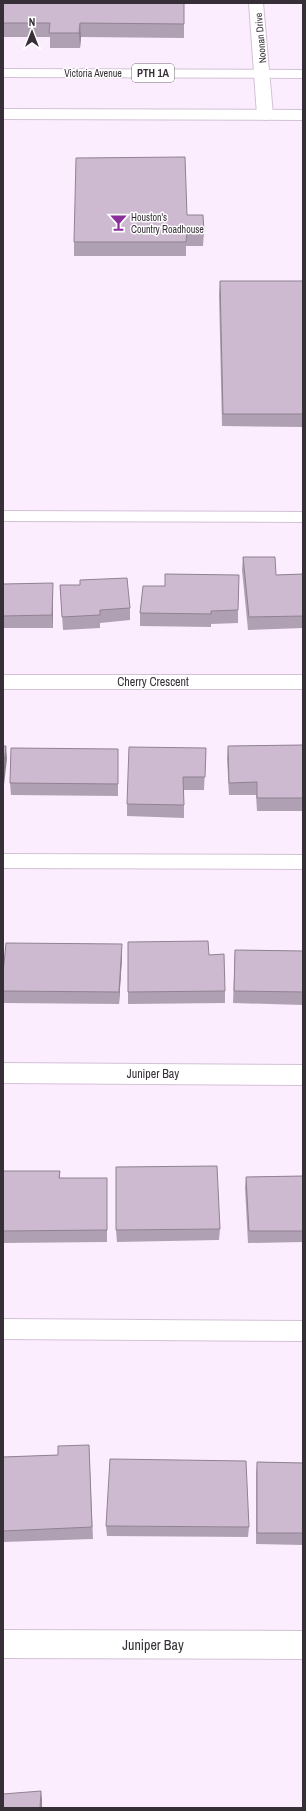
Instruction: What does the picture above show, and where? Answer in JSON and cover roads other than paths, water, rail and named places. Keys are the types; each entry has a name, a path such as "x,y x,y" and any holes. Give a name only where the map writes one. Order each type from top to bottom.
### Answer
{"street":[{"name":"Noonan Drive","path":"256,3 265,115"},
{"name":"Victoria Avenue","path":"3,73 303,74"},
{"path":"3,114 303,115"},
{"name":"Cherry Crescent","path":"3,682 303,682"},
{"name":"Juniper Bay","path":"3,1073 303,1075"},
{"name":"Juniper Bay","path":"3,1644 303,1645"}],"lane":[{"path":"3,516 303,517"},
{"path":"3,861 303,862"},
{"path":"3,1329 303,1331"}],"place":[{"name":"Houston's Country Roadhouse","path":"118,223"}]}
